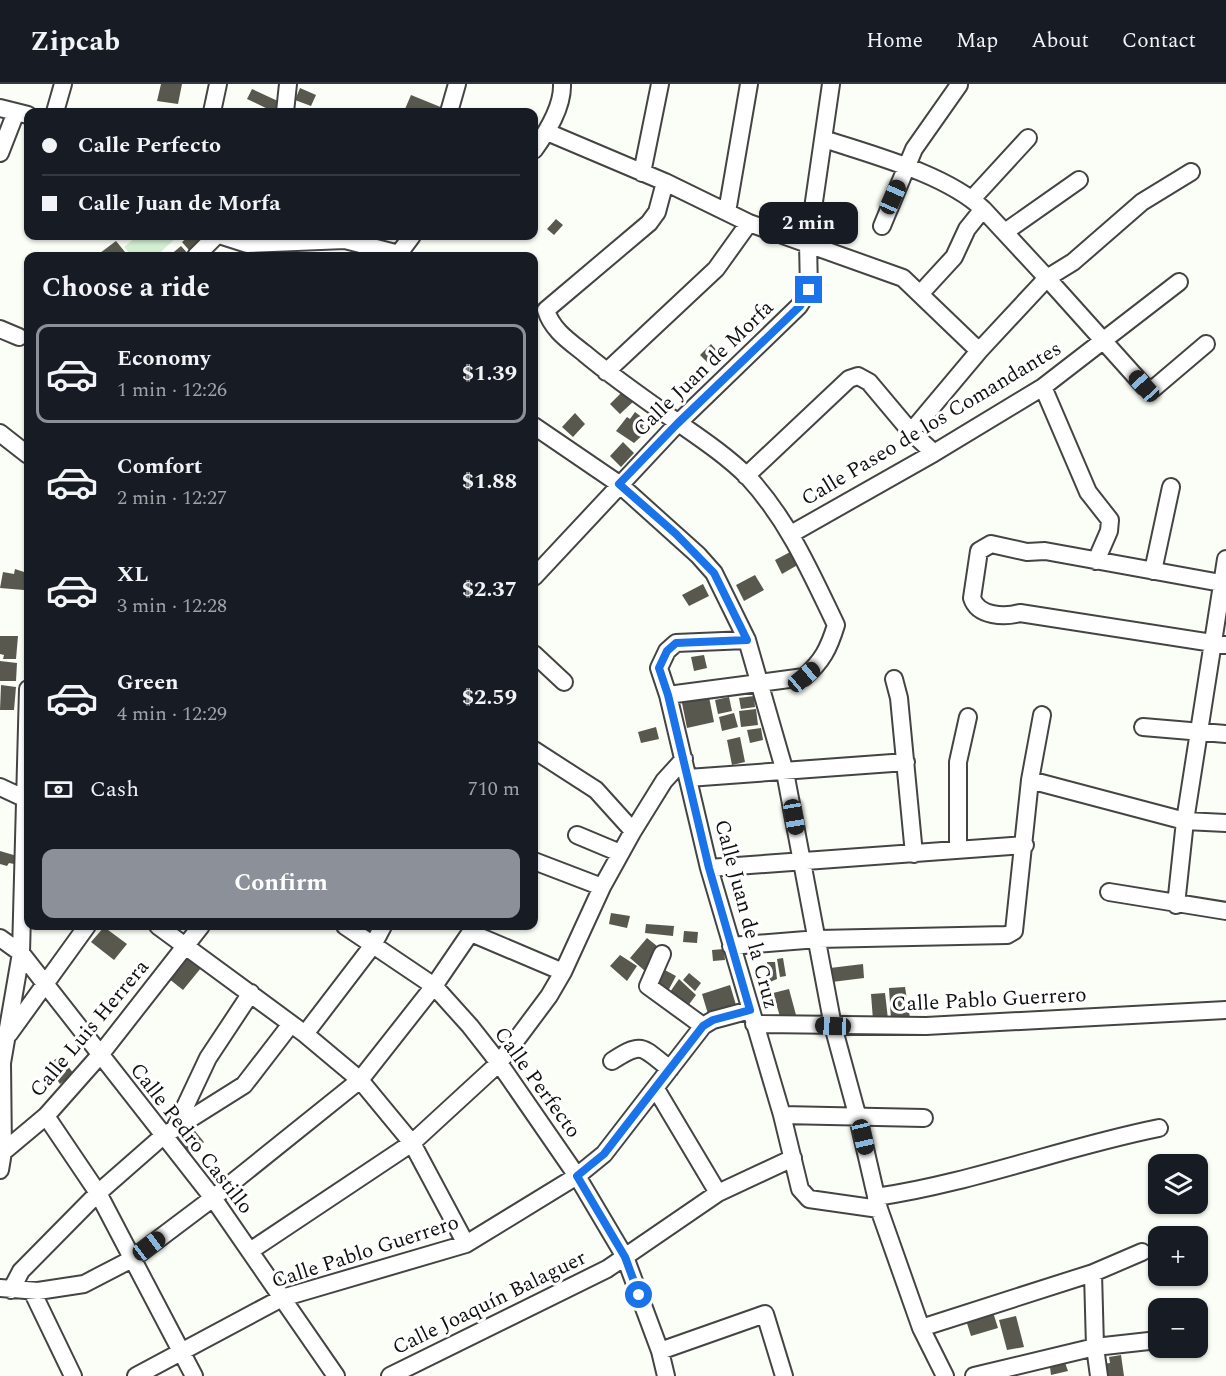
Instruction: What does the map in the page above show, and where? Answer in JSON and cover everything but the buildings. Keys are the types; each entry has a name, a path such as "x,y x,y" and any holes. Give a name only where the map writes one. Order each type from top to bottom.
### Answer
{"street":[{"path":"56,108 63,84"},
{"path":"213,108 218,84"},
{"path":"285,108 288,84"},
{"path":"450,108 457,84"},
{"path":"538,144 547,132 562,94 562,84"},
{"path":"642,173 660,84"},
{"path":"726,212 749,84"},
{"name":"Calle Juan de Morfa","path":"538,573 678,423 800,306 809,290 808,243 831,84"},
{"path":"882,226 914,148 959,86"},
{"path":"0,153 15,112"},
{"path":"547,132 664,182 749,223 903,278 979,351"},
{"path":"920,294 954,257 977,204 1028,138"},
{"path":"824,139 951,186 977,204 1144,386 1153,389 1206,344"},
{"path":"911,432 979,351 1047,278 1073,262 1142,202 1191,172"},
{"path":"1005,232 1079,180"},
{"path":"664,182 657,212 649,223 546,310 549,320 556,330 606,372 711,446 765,496 791,534 836,626 829,648 818,665 804,677 668,695"},
{"path":"606,372 716,269 749,223"},
{"path":"200,252 212,240"},
{"path":"234,240 247,244 257,240"},
{"path":"345,240 386,252"},
{"name":"Calle Paseo de los Comandantes","path":"791,534 934,453 1043,387 1179,282"},
{"path":"0,329 19,337"},
{"path":"746,476 849,379 858,376 869,382 911,432 934,453"},
{"path":"1043,387 1088,492 1110,520 1109,531 1096,561"},
{"path":"538,429 619,484 676,534 714,573 747,640 785,772 833,1026 858,1118 877,1203 921,1328 945,1376"},
{"path":"0,434 24,446"},
{"path":"1153,571 1171,487"},
{"path":"1219,645 1020,613 1000,616 988,612 973,602 979,551 991,544 1027,552 1045,551 1221,583"},
{"path":"1176,905 1185,821 1200,731 1219,645 1221,583 1226,559"},
{"name":"Calle Juan de la Cruz","path":"747,640 676,643 667,651 659,668 668,695 709,868 782,1115 800,1189 809,1199 877,1203 1077,1147 1160,1128"},
{"path":"538,658 564,682"},
{"path":"894,680 899,698 914,854"},
{"path":"731,946 818,939 1006,935 1014,931 1025,845 1030,780 1042,715"},
{"path":"958,849 958,762 968,717"},
{"path":"1143,727 1226,734"},
{"path":"538,753 596,790 633,831"},
{"path":"250,1251 412,1143 499,1064 549,996 563,972 620,853 664,782 684,759"},
{"path":"688,778 906,762"},
{"path":"1030,780 1185,821 1226,823"},
{"path":"0,787 24,798"},
{"path":"577,835 620,853"},
{"path":"709,868 1025,845"},
{"path":"538,863 602,887"},
{"path":"0,1170 3,1152 1,1062 21,953 24,889"},
{"path":"1109,892 1176,905 1226,911"},
{"path":"7,1037 84,930"},
{"path":"164,930 305,1034 360,1080 412,1143 466,1244"},
{"name":"Calle Luis Herrera","path":"3,1152 46,1116 100,1055 198,930"},
{"name":"Calle Perfecto","path":"351,930 434,986 470,1026 499,1064 577,1176 625,1257 660,1351 664,1375"},
{"path":"305,1034 373,945 381,930"},
{"path":"6,1289 32,1291 84,1284 132,1259 213,1198 360,1080 434,986 472,930"},
{"path":"475,930 563,972"},
{"name":"Calle Pedro Castillo","path":"0,938 21,953 100,1055 168,1133 336,1376"},
{"path":"662,954 648,986 703,1026"},
{"path":"168,1133 208,1058 251,993"},
{"name":"Calle Pablo Guerrero","path":"136,1376 282,1298 466,1244 577,1176 604,1154 703,1026 713,1020 752,1017 833,1026 926,1026 1226,1010"},
{"path":"6,1289 98,1192 168,1133 244,1085 291,1024"},
{"path":"612,1061 632,1048 642,1048 670,1069"},
{"path":"656,1089 718,1193"},
{"path":"782,1115 924,1118"},
{"path":"46,1116 98,1192 194,1376"},
{"name":"Calle Joaquín Balaguer","path":"390,1376 607,1269 718,1193 793,1158"},
{"path":"921,1328 1093,1273 1142,1252"},
{"path":"1093,1273 1095,1347 1099,1376"},
{"path":"32,1291 73,1376"},
{"path":"660,1351 765,1314 784,1376"},
{"path":"974,1376 1095,1347 1148,1341"}],"green space":[{"path":"132,240 174,240 160,252 128,252 124,247"}],"route":[{"path":"639,1295 625,1257 577,1176 604,1154 703,1026 713,1020 750,1010 709,868 684,759 659,668 667,651 676,643 747,640 714,573 676,534 619,484 678,423 800,306 809,290"}]}
